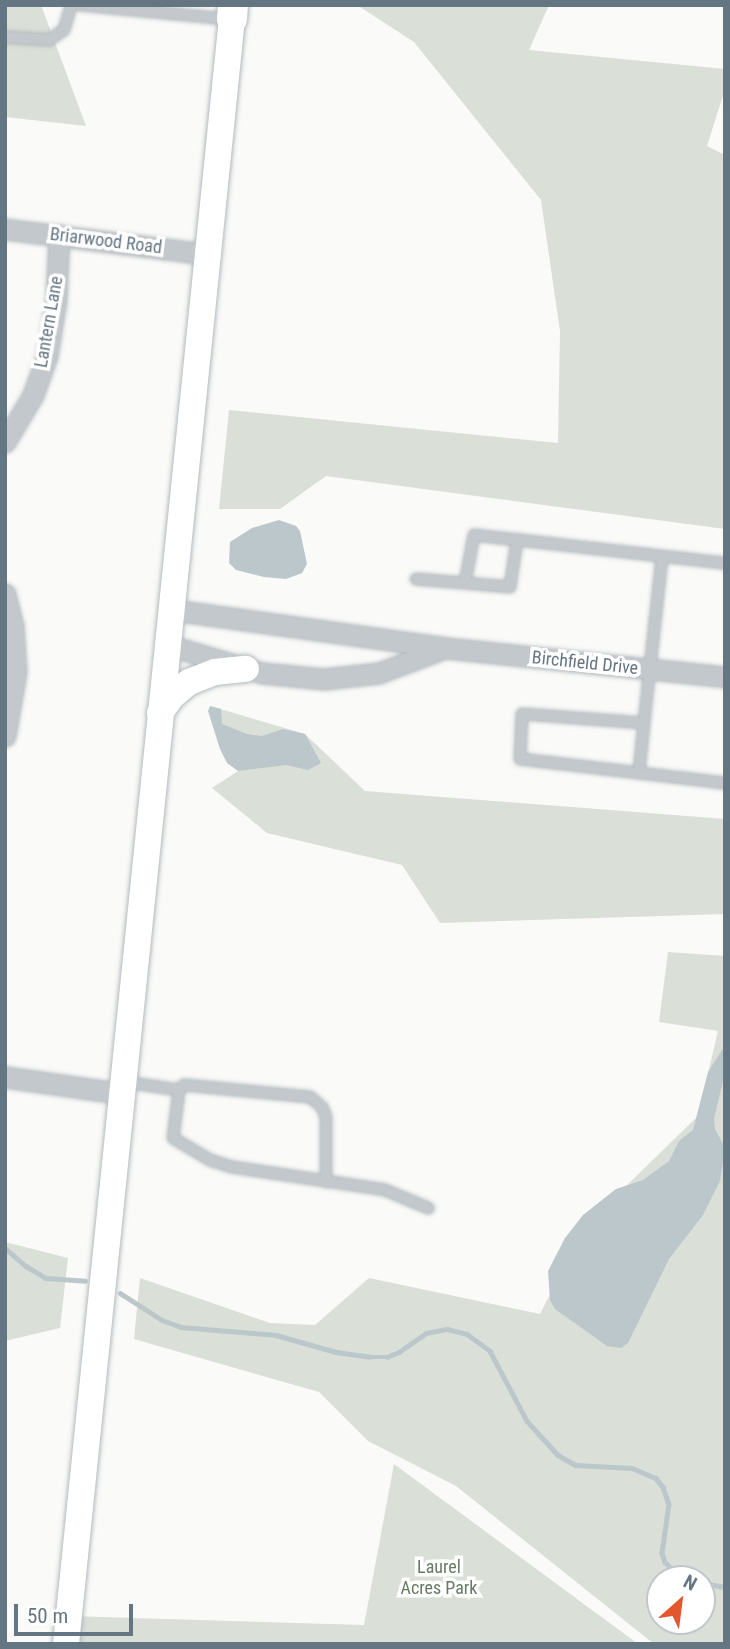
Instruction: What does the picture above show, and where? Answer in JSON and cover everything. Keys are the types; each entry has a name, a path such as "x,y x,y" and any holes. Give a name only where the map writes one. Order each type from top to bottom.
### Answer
{"main road":[{"path":"66,1644 232,12"},
{"path":"160,713 171,697 188,682 215,672 246,668"}],"street":[{"name":"Briarwood Road","path":"5,229 207,254"},
{"name":"Lantern Lane","path":"5,442 33,395 47,356 56,300 59,235"},
{"path":"5,594 13,625 16,672 5,736"},
{"name":"Birchfield Drive","path":"173,610 446,648 725,677"},
{"name":"Birchfield Drive","path":"168,645 246,668 324,679 379,673 446,648"},
{"path":"5,1077 124,1088"}],"lane":[{"path":"5,37 49,40 64,30 71,5"},
{"path":"80,5 232,12"},
{"path":"465,583 474,535 725,563"},
{"path":"416,579 510,587 517,540"},
{"path":"639,772 662,557"},
{"path":"644,723 522,714 520,759 725,783"},
{"path":"326,1182 326,1117 317,1102 310,1097 184,1085 179,1090 173,1138 178,1144 232,1167 326,1182 384,1190 428,1208"},
{"path":"124,1088 179,1090"}],"green space":[{"path":"5,5 41,5 86,126 5,117"},
{"path":"357,5 549,5 529,50 725,69 725,89 707,146 725,155 725,529 326,476 280,509 219,509 229,410 558,443 560,331 541,200 414,42"},
{"path":"210,706 305,734 365,791 725,819 725,914 440,923 402,865 267,833 212,788 238,771"},
{"path":"668,952 725,956 725,1644 654,1644 456,1486 368,1441 319,1392 134,1339 140,1278 270,1323 315,1325 369,1278 540,1314 586,1225 698,1116 718,1031 659,1022"},
{"path":"5,1242 68,1258 60,1328 5,1341"},
{"name":"Laurel Acres Park","path":"394,1464 638,1644 65,1644 68,1616 364,1625"}],"shaded area":[{"path":"279,520 296,526 300,531 307,564 302,573 286,579 264,577 236,570 229,563 230,542 252,528"},
{"path":"210,706 221,709 222,724 247,734 262,736 283,729 305,734 321,763 308,770 286,765 238,771 227,763 220,749 208,711"},
{"path":"722,1050 725,1050 725,1072 714,1119 715,1129 725,1148 720,1181 703,1215 669,1259 628,1343 621,1348 607,1346 555,1309 550,1300 548,1271 565,1238 583,1215 616,1189 643,1180 669,1161 679,1141 693,1130 708,1072"}],"waterway":[{"path":"5,1248 26,1266 46,1278 85,1281"},
{"path":"120,1293 162,1320 181,1327 276,1335 336,1352 370,1357 387,1357 399,1352 426,1333 447,1329 467,1334 490,1351 527,1421 558,1455 575,1465 632,1468 656,1478 663,1487 669,1504 662,1553 668,1565"},
{"path":"716,1585 725,1587"}]}
